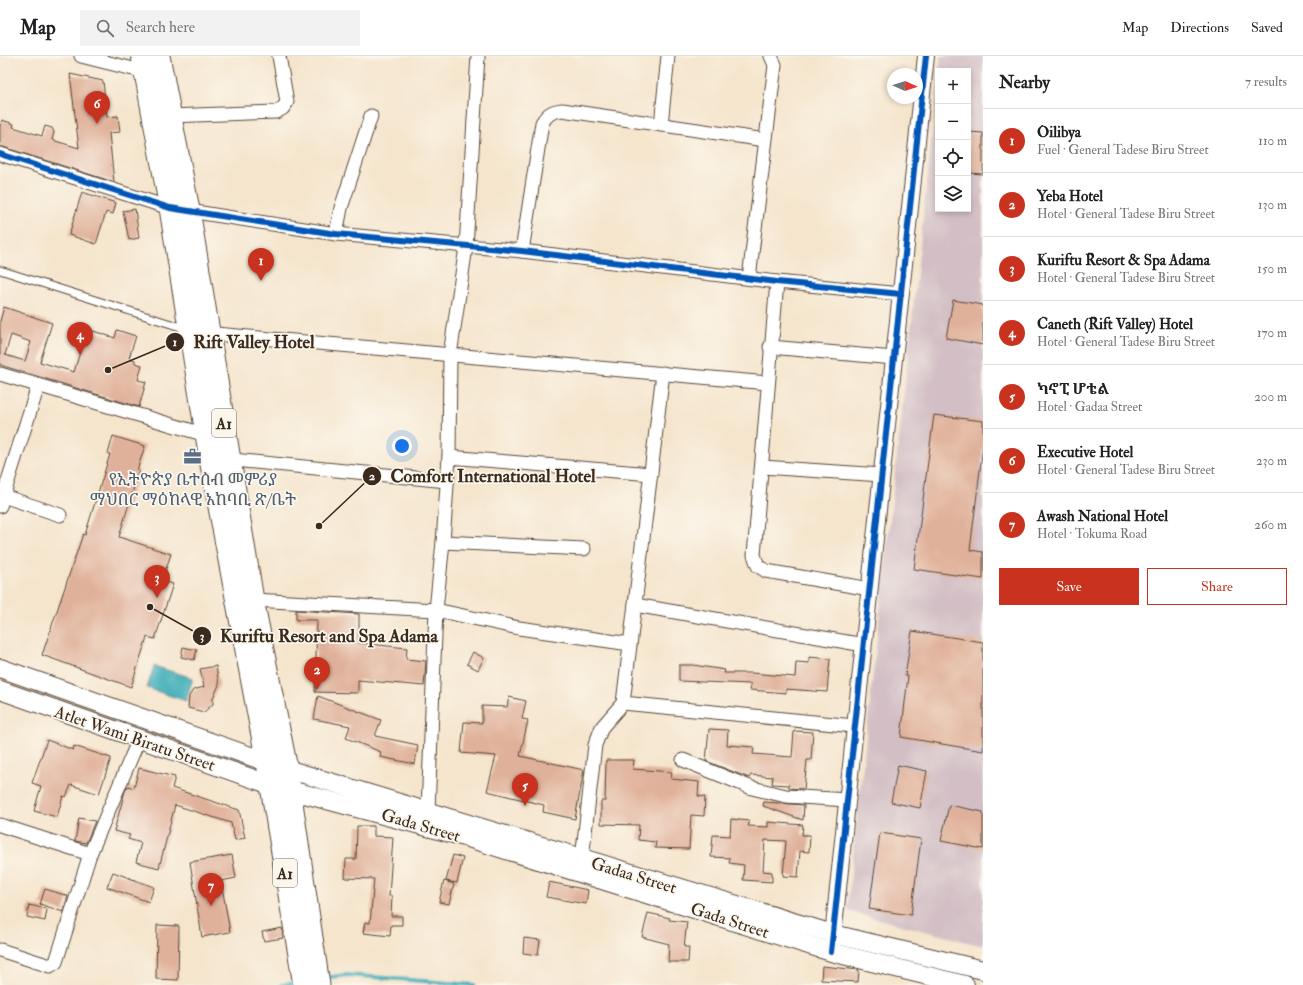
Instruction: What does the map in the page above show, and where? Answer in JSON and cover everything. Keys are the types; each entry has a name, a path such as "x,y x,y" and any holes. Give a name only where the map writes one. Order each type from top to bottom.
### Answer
{"main road":[{"name":"A1","path":"159,56 170,116 179,209"},
{"name":"A1","path":"144,64 179,209 200,332 267,762 280,788 307,958 319,985"},
{"name":"A1","path":"200,332 206,435 219,459 253,600 287,769 280,788"},
{"name":"Atlet Wami Biratu Street","path":"0,668 287,769"},
{"name":"Atlet Wami Biratu Street","path":"0,690 138,740 280,788"},
{"name":"Gadaa Street","path":"287,769 833,934 983,970"},
{"name":"Gada Street","path":"280,788 464,837 831,952 965,985"},
{"name":"A1","path":"304,985 307,958"}],"street":[{"path":"81,56 144,64"},
{"path":"170,116 276,112 283,108 286,102 279,56"},
{"path":"428,811 436,610 443,542 449,457 450,355 466,246 478,56"},
{"path":"661,125 668,56"},
{"path":"749,278 775,65 771,56"},
{"path":"831,952 926,56"},
{"path":"522,251 542,123 553,111 562,110 765,140"},
{"path":"336,234 343,201 371,116"},
{"path":"0,154 179,209 336,234 522,251 777,282 901,294"},
{"path":"777,282 770,347 762,467 754,555 758,566 766,572 870,589"},
{"path":"200,332 768,383"},
{"path":"770,347 894,358"},
{"path":"0,374 206,435"},
{"path":"582,859 594,745 602,727 623,703 663,374"},
{"path":"38,386 1,499 60,514"},
{"path":"449,457 651,474"},
{"path":"219,459 447,481"},
{"path":"762,467 882,475"},
{"path":"443,542 584,549"},
{"path":"253,600 436,610 520,628 630,644"},
{"path":"635,605 864,644"},
{"path":"623,703 854,726"},
{"path":"0,950 50,966 56,962 90,854 138,740"},
{"path":"683,760 752,788 786,796 847,800"},
{"path":"0,825 90,854"}],"lane":[{"path":"0,270 200,332"}],"shaded area":[{"path":"941,56 983,56 983,946 847,911 935,109 935,212 971,212 971,68 939,68"}],"water":[{"path":"154,666 193,678 186,701 147,688"}],"building":[{"path":"70,74 103,81 107,117 118,116 120,132 109,133 114,182 0,146 0,127 2,120 14,124 13,127 42,136 45,126 52,128 54,132 52,140 79,148"},
{"path":"971,132 983,133 983,174 971,173"},
{"path":"82,192 116,203 113,214 106,212 96,244 69,235"},
{"path":"135,209 139,238 129,240 123,211"},
{"path":"953,300 983,305 983,345 946,338"},
{"path":"4,307 52,323 40,362 74,372 87,329 115,338 117,330 136,336 129,358 135,360 135,363 142,365 138,380 146,382 139,407 0,365 0,321","holes":["11,335 31,342 25,361 5,355"]},
{"path":"934,415 983,421 983,446 970,550 983,552 983,579 914,569"},
{"path":"113,436 145,446 119,537 171,554 162,581 173,584 155,639 147,637 131,687 42,655 83,534 85,535 110,454 108,454"},
{"path":"296,610 359,614 359,643 407,648 406,659 426,661 424,686 358,680 358,693 315,692 317,620 296,620"},
{"path":"912,631 983,642 983,751 901,737 908,676 905,676"},
{"path":"183,647 197,650 194,660 181,657"},
{"path":"473,652 484,658 478,670 467,664"},
{"path":"809,657 830,659 827,692 786,689 786,693 750,690 751,684 679,681 679,665 693,665 725,670 724,673 751,673 795,677 796,662 809,663"},
{"path":"216,666 219,685 213,698 213,704 204,712 188,708 189,696 193,690 204,687 200,669"},
{"path":"318,696 381,720 375,736 418,745 415,764 380,757 381,752 346,738 350,726 314,719"},
{"path":"509,697 526,701 522,719 528,720 520,756 584,770 575,819 543,812 544,805 487,791 496,756 461,753 464,722 482,723 482,706 507,707"},
{"path":"709,729 728,730 727,745 754,747 753,754 792,757 794,731 813,732 811,760 807,760 804,789 789,788 789,785 772,784 773,777 751,775 749,778 706,761"},
{"path":"47,740 73,750 74,746 111,758 99,794 71,785 66,797 63,796 57,817 34,811 41,786 32,783"},
{"path":"606,760 634,760 633,769 672,772 671,779 699,782 698,796 705,797 704,816 691,815 689,849 655,848 656,842 638,840 639,825 601,824 601,801 605,801"},
{"path":"898,765 927,771 920,808 891,802"},
{"path":"139,768 175,777 172,788 239,810 245,838 235,840 231,823 175,805 159,868 136,862 141,843 128,839 130,835 114,831 125,791 128,786 134,788"},
{"path":"764,802 804,805 803,820 763,806"},
{"path":"949,805 983,812 983,849 941,841"},
{"path":"79,818 95,821 86,843 75,841"},
{"path":"731,819 749,821 748,826 768,827 768,822 803,825 802,835 810,835 809,852 800,851 798,877 783,876 786,841 765,840 763,871 772,872 772,882 743,880 744,865 729,863 730,858 711,857 713,835 730,836"},
{"path":"357,826 374,826 374,836 393,837 389,896 392,896 391,916 402,916 402,925 391,925 390,936 363,933 365,922 370,923 374,879 345,878 346,859 356,859"},
{"path":"880,833 921,839 911,915 869,909"},
{"path":"232,855 236,878 221,881 230,932 202,937 190,862"},
{"path":"453,855 463,858 457,883 446,881"},
{"path":"113,872 154,887 149,902 107,887"},
{"path":"444,881 454,884 449,904 439,902"},
{"path":"549,882 588,890 586,904 546,897"},
{"path":"45,889 68,896 63,912 40,904"},
{"path":"29,905 47,909 45,921 27,917"},
{"path":"648,913 670,918 669,920 687,922 684,947 689,947 688,962 668,962 669,944 642,937"},
{"path":"157,925 179,926 178,980 156,979"},
{"path":"282,928 283,938 264,941 262,932"},
{"path":"524,938 540,940 538,955 523,953"},
{"path":"822,966 859,970 858,982 821,980"}],"waterway":[{"path":"323,978 347,975 474,985"},
{"path":"281,985 297,983"}],"cycle path":[{"path":"831,952 926,56"},
{"path":"0,154 170,208 336,234 522,251 777,282 901,294"}],"place":[{"name":"Executive Hotel","path":"97,124"},
{"name":"Oilibya","path":"261,281"},
{"name":"Caneth (Rift Valley) Hotel","path":"80,355"},
{"name":"Rift Valley Hotel","path":"108,370"},
{"name":"የኢትዮጵያ ቤተሰብ መምሪያ ማህበር ማዕከላዊ አከባቢ ጽ/ቤት","path":"193,457"},
{"name":"Comfort International Hotel","path":"319,526"},
{"name":"Kuriftu Resort & Spa Adama","path":"157,598"},
{"name":"Kuriftu Resort and Spa Adama","path":"150,607"},
{"name":"Yeba Hotel","path":"317,690"},
{"name":"ካኖፒ ሆቴል","path":"525,806"},
{"name":"Awash National Hotel","path":"211,906"}]}
